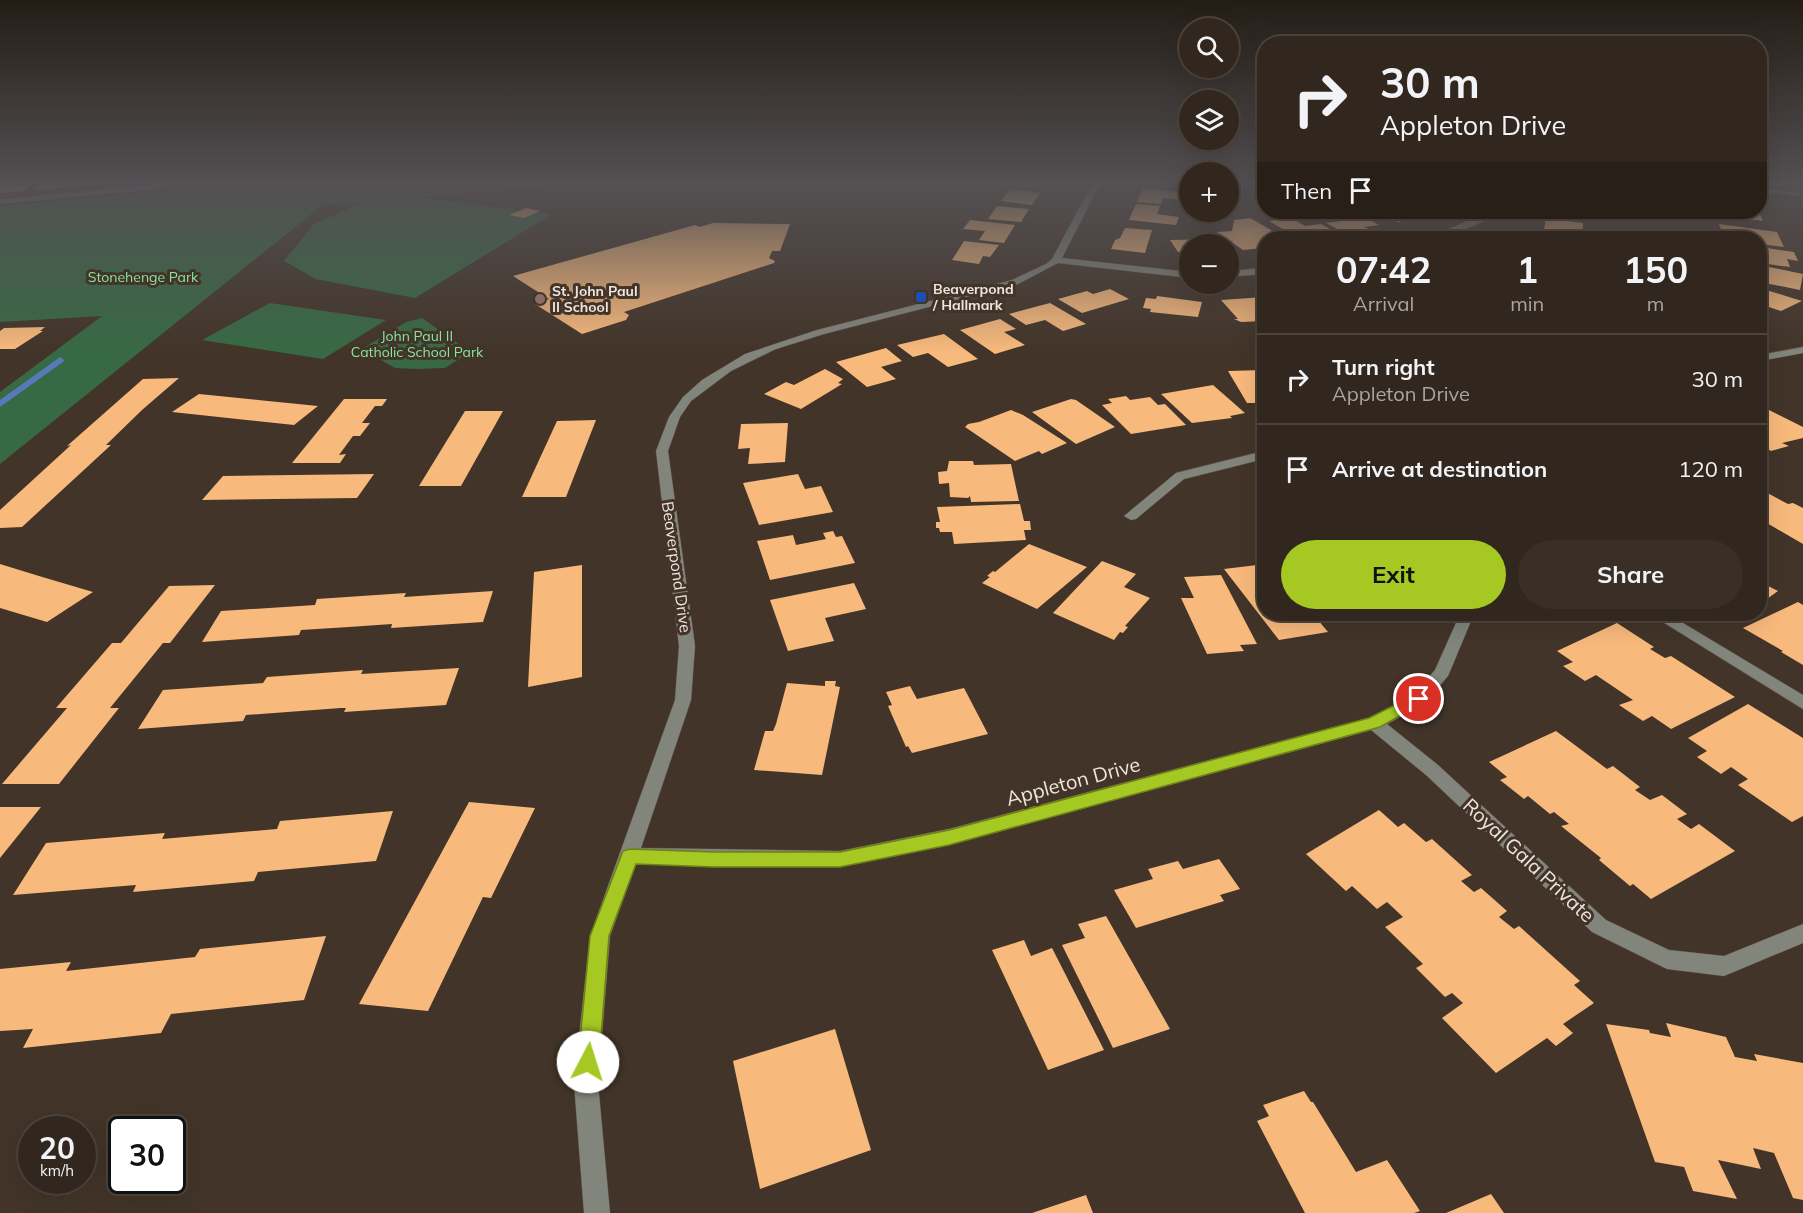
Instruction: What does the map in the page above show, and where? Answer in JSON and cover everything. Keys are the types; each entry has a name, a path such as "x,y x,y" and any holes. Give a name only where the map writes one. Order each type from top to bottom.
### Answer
{"street":[{"path":"1067,239 1056,260 1179,274"},
{"name":"Beaverpond Drive","path":"597,1213 586,1083 600,936 683,700 687,646 662,451 669,425 686,400 719,373 773,345 1015,282 1049,266 1056,260"},
{"path":"1239,273 1257,272"},
{"path":"1767,357 1802,353"},
{"path":"1131,516 1179,476 1257,457"},
{"name":"Appleton Drive","path":"630,856 840,859 949,837 1374,723 1419,699 1442,672 1464,621"},
{"path":"1669,621 1803,703"},
{"name":"Royal Gala Private","path":"1374,723 1432,770 1599,926 1667,959 1724,966 1803,933"}],"green space":[{"name":"Stonehenge Park","path":"0,239 281,239 0,464 0,392 102,316 0,322"},
{"name":"Stonehenge Park","path":"302,239 512,239 415,298 316,279 284,261"},
{"path":"270,303 386,320 323,359 202,340"},
{"name":"John Paul II Catholic School Park","path":"422,318 470,352 445,368 418,369 395,368 362,349 406,322"}],"building":[{"name":"St. John Paul II School","path":"646,239 785,239 780,251 772,251 769,258 775,261 774,263 624,312 629,315 626,320 582,334 535,304 549,299 513,276"},
{"path":"980,239 1007,239 1004,243"},
{"path":"1149,239 1145,253 1111,249 1115,240"},
{"path":"1239,239 1257,239 1257,249 1243,250 1239,247"},
{"path":"1767,239 1780,239 1784,247 1767,245"},
{"path":"1170,240 1179,240 1179,252 1178,252"},
{"path":"964,241 999,245 990,257 983,256 979,264 952,260"},
{"path":"1767,248 1794,252 1798,261 1787,259 1790,267 1767,264"},
{"path":"1769,267 1803,274 1800,290 1767,283"},
{"path":"1110,289 1129,299 1082,313 1058,299 1087,291 1093,294"},
{"path":"1767,290 1802,301 1781,311 1767,306"},
{"path":"1157,296 1202,302 1198,317 1150,312 1151,309 1143,308 1146,298 1156,299"},
{"path":"1257,297 1257,321 1241,322 1234,319 1238,319 1221,300"},
{"path":"1050,303 1086,324 1063,331 1045,320 1026,325 1009,314"},
{"path":"1000,319 1016,329 1004,332 1025,345 995,354 960,330"},
{"path":"45,327 40,331 43,331 15,349 0,349 0,331 4,328"},
{"path":"944,334 978,359 948,367 928,353 913,357 897,345"},
{"path":"886,348 902,361 881,367 896,379 867,387 836,362"},
{"path":"825,369 843,379 838,383 842,384 801,409 764,394 786,382 794,385"},
{"path":"1257,370 1257,403 1247,403 1228,371"},
{"path":"179,378 142,410 106,445 111,445 22,527 0,528 0,510 71,445 67,446 143,379"},
{"path":"1213,385 1245,413 1230,416 1232,418 1192,423 1161,394"},
{"path":"199,394 318,406 294,425 172,412"},
{"path":"1126,396 1130,400 1150,397 1158,405 1165,404 1186,425 1131,434 1102,405 1112,403 1108,399"},
{"path":"344,399 387,399 382,406 375,406 362,423 370,423 360,436 353,436 339,455 346,454 340,463 292,463"},
{"path":"1071,399 1076,400 1115,427 1076,444 1032,412"},
{"path":"1011,410 1067,443 1042,454 1039,451 1015,461 965,427"},
{"path":"1767,410 1803,427 1803,438 1782,443 1789,446 1771,451 1767,448"},
{"path":"465,411 503,411 461,486 419,486"},
{"path":"596,420 566,497 522,497 557,421"},
{"path":"788,423 785,462 748,464 750,448 738,449 741,424"},
{"path":"949,461 973,461 974,465 1011,464 1019,501 971,502 970,496 968,498 950,497 949,483 939,484 938,472 947,471"},
{"path":"374,474 357,498 202,500 223,476"},
{"path":"798,474 805,489 821,486 833,512 759,525 743,483"},
{"path":"1767,493 1788,504 1793,503 1803,508 1803,544 1767,523"},
{"path":"1020,504 1024,521 1030,521 1031,530 1024,530 1026,540 954,544 952,532 940,532 939,528 936,528 936,522 940,522 937,507"},
{"path":"833,531 836,537 842,536 855,563 770,580 757,541 793,535 796,545 826,539 823,533"},
{"path":"1029,544 1087,567 1037,609 982,583 990,577 987,576 993,571 995,572"},
{"path":"1102,561 1136,574 1124,587 1150,598 1125,626 1128,627 1123,633 1120,632 1114,640 1053,613"},
{"path":"0,564 93,592 47,622 0,608"},
{"path":"582,565 582,677 528,687 534,572"},
{"path":"1257,565 1257,612 1224,569"},
{"path":"1221,575 1257,644 1240,645 1244,651 1207,654 1181,598 1194,598 1184,577"},
{"path":"854,583 866,609 825,618 834,641 788,651 770,600"},
{"path":"215,585 170,643 163,643 110,708 119,708 59,784 2,784 67,708 56,708 112,643 121,643 169,586"},
{"path":"1767,586 1778,591 1767,599"},
{"path":"493,591 483,622 391,628 392,624 301,630 299,635 202,642 221,611 315,605 317,599 406,593 404,597"},
{"path":"1798,602 1803,605 1803,665 1743,628 1758,621 1767,621 1767,617"},
{"path":"1264,621 1319,621 1328,632 1279,640"},
{"path":"1617,623 1654,647 1650,649 1665,658 1671,656 1735,697 1671,729 1652,716 1643,721 1619,705 1633,700 1596,675 1585,681 1563,666 1573,662 1557,651"},
{"path":"459,668 446,705 344,712 346,708 341,708 246,715 243,721 138,729 163,690 263,683 267,677 363,670 361,674"},
{"path":"825,681 836,681 835,686 840,687 822,775 754,770 765,731 773,731 776,724 787,683 825,686"},
{"path":"910,686 917,699 964,688 988,734 912,753 908,746 906,747 888,706 892,705 886,692"},
{"path":"1748,704 1803,738 1803,816 1792,822 1738,785 1748,779 1731,767 1721,774 1697,757 1707,751 1688,738"},
{"path":"1556,731 1607,769 1613,766 1640,787 1635,790 1650,800 1662,795 1687,814 1677,819 1691,829 1699,824 1735,851 1651,899 1633,884 1630,886 1599,860 1601,858 1561,826 1569,824 1554,812 1550,814 1528,796 1524,799 1500,780 1507,777 1489,762"},
{"path":"469,802 535,808 491,898 483,897 428,1011 359,1004"},
{"path":"0,807 41,807 0,858"},
{"path":"1379,810 1398,827 1404,823 1426,842 1432,839 1472,875 1461,881 1474,892 1481,888 1507,911 1499,917 1514,929 1519,926 1580,981 1574,985 1594,1003 1563,1024 1573,1033 1556,1046 1547,1038 1496,1073 1442,1018 1463,1003 1452,993 1445,997 1416,968 1423,964 1385,927 1403,917 1387,902 1377,909 1352,886 1346,891 1306,854"},
{"path":"393,811 376,861 258,872 254,881 133,892 136,885 13,895 46,843 165,833 162,839 277,829 280,821"},
{"path":"1219,859 1240,889 1220,895 1224,901 1136,928 1114,890 1153,879 1148,869 1178,861 1183,869"},
{"path":"1106,916 1170,1029 1113,1048 1062,945 1085,938 1078,924"},
{"path":"326,936 304,1000 171,1014 161,1033 23,1048 33,1029 0,1031 0,969 71,962 66,971 195,957 200,949"},
{"path":"1024,940 1031,956 1052,948 1104,1050 1048,1070 992,950"},
{"path":"1666,1023 1726,1037 1735,1057 1757,1061 1754,1054 1803,1063 1803,1200 1793,1198 1774,1153 1753,1148 1761,1169 1718,1160 1737,1199 1693,1191 1684,1167 1655,1162 1606,1024 1649,1030 1650,1033 1671,1037"},
{"path":"835,1029 871,1150 760,1189 733,1061"},
{"path":"1304,1091 1356,1172 1387,1160 1420,1211 1414,1213 1305,1213 1257,1121 1269,1116 1263,1105"},
{"path":"1491,1194 1504,1213 1446,1213"},
{"path":"1086,1195 1093,1213 1032,1213"}],"waterway":[{"path":"0,404 60,360"}],"place":[{"name":"Beaverpond / Hallmark","path":"921,297"},
{"name":"St. John Paul II School","path":"540,299"}],"route":[{"path":"588,1062 600,936 630,856 840,859 949,837 1374,723 1419,699"}]}
